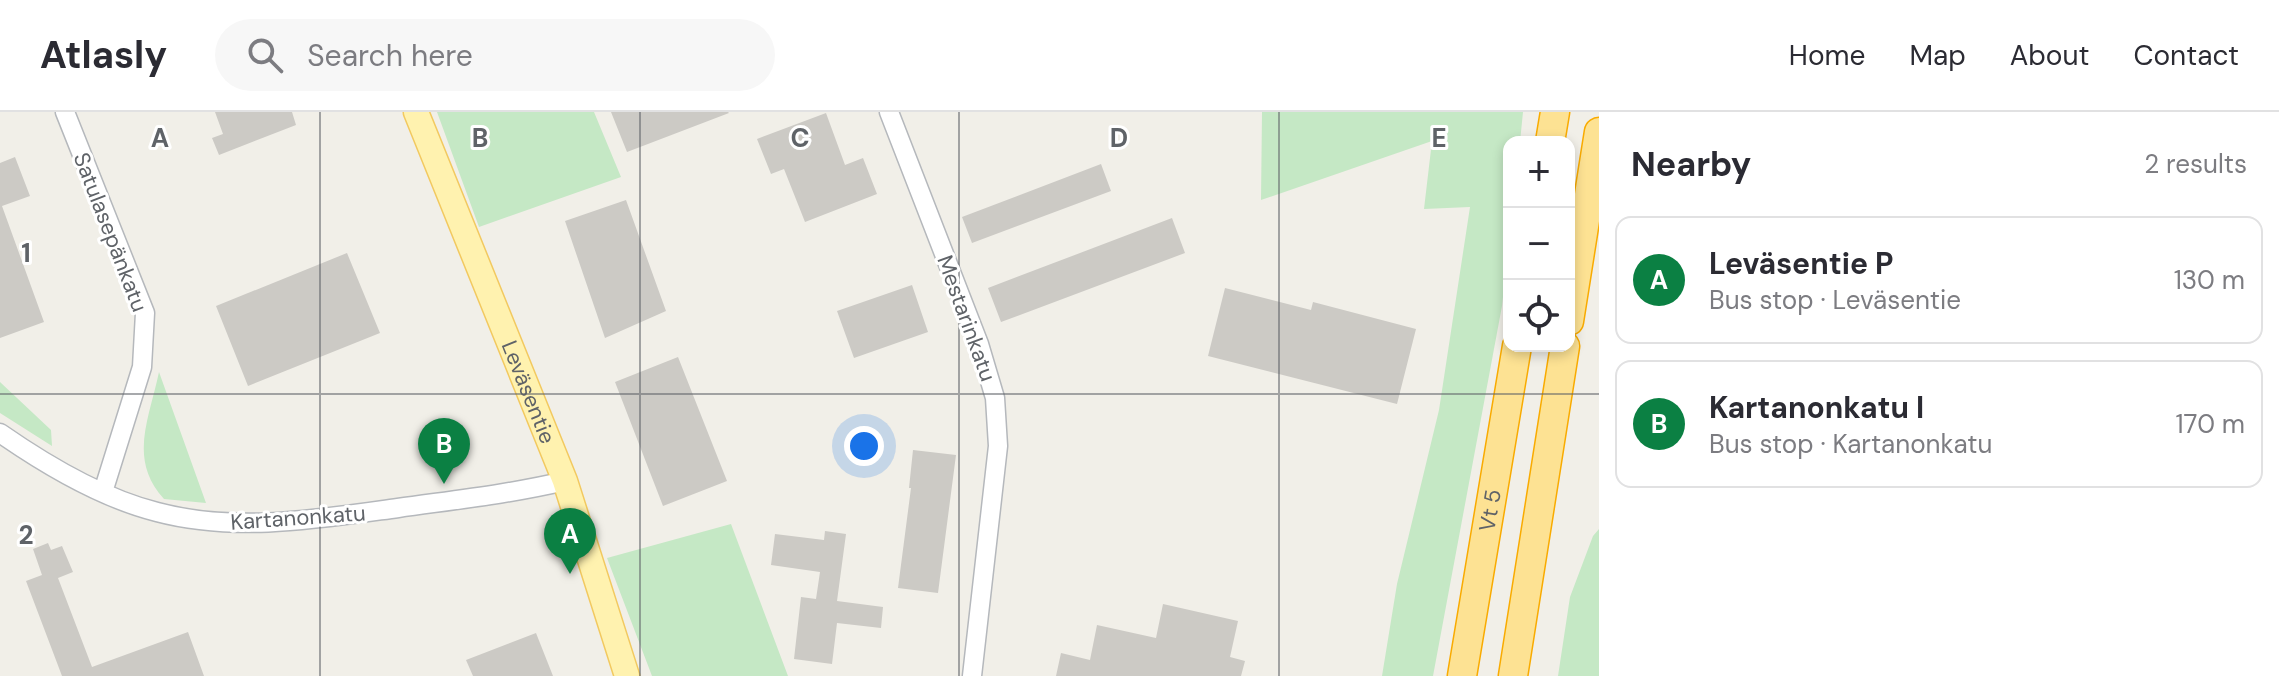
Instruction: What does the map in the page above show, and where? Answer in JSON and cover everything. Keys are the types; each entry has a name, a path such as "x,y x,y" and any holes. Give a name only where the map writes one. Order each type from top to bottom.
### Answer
{"highway":[{"path":"1551,136 1555,112"},
{"path":"1575,283 1599,132"},
{"name":"Vt 5","path":"1462,676 1516,352"},
{"path":"1513,676 1564,352"}],"main road":[{"name":"Leväsentie","path":"416,112 565,481 627,676"}],"street":[{"name":"Satulasepänkatu","path":"65,112 145,313 142,367 103,492"},
{"name":"Mestarinkatu","path":"889,112 979,344 995,398 998,446 972,676"},
{"name":"Kartanonkatu","path":"0,433 34,457 103,492 156,512 221,523 282,522 506,494 565,481"}],"green space":[{"path":"437,112 594,112 621,177 479,227"},
{"path":"1262,112 1523,112 1521,136 1503,136 1502,306 1433,676 1382,676 1397,584 1439,410 1470,207 1424,209 1432,141 1261,200"},
{"path":"159,372 206,503 164,499 147,469 144,438"},
{"path":"0,382 51,430 52,446 0,413"},
{"path":"731,524 788,676 652,676 607,558"},
{"path":"1599,529 1599,676 1558,676 1570,597 1593,536"}],"building":[{"path":"215,112 292,112 296,125 219,155 212,138 223,134"},
{"path":"611,112 728,112 729,113 627,152"},
{"path":"826,113 845,165 863,158 877,194 805,222 784,169 771,174 757,139"},
{"path":"15,157 30,196 2,206 44,322 0,338 0,163"},
{"path":"1101,164 1111,191 972,243 962,217"},
{"path":"626,200 666,311 605,338 565,221"},
{"path":"1172,218 1185,253 1001,322 988,288"},
{"path":"347,253 380,333 248,386 216,306"},
{"path":"912,285 928,332 854,358 837,311"},
{"path":"1225,288 1311,310 1313,302 1416,329 1397,404 1208,356"},
{"path":"678,357 727,481 663,506 615,382"},
{"path":"913,450 956,455 938,593 898,588"},
{"path":"825,531 846,534 837,601 883,607 881,628 837,623 832,664 794,659 801,597 816,599 820,572 771,565 775,534 824,540"},
{"path":"48,543 51,550 62,546 73,572 58,578 92,667 188,632 204,676 62,676 26,581 42,575 33,549"},
{"path":"1163,604 1238,621 1230,657 1245,661 1241,676 1056,676 1061,653 1090,660 1097,625 1156,638"},
{"path":"536,633 553,676 473,676 466,660"}],"place":[{"name":"Kartanonkatu I","path":"444,484"},
{"name":"Leväsentie P","path":"570,574"}]}
